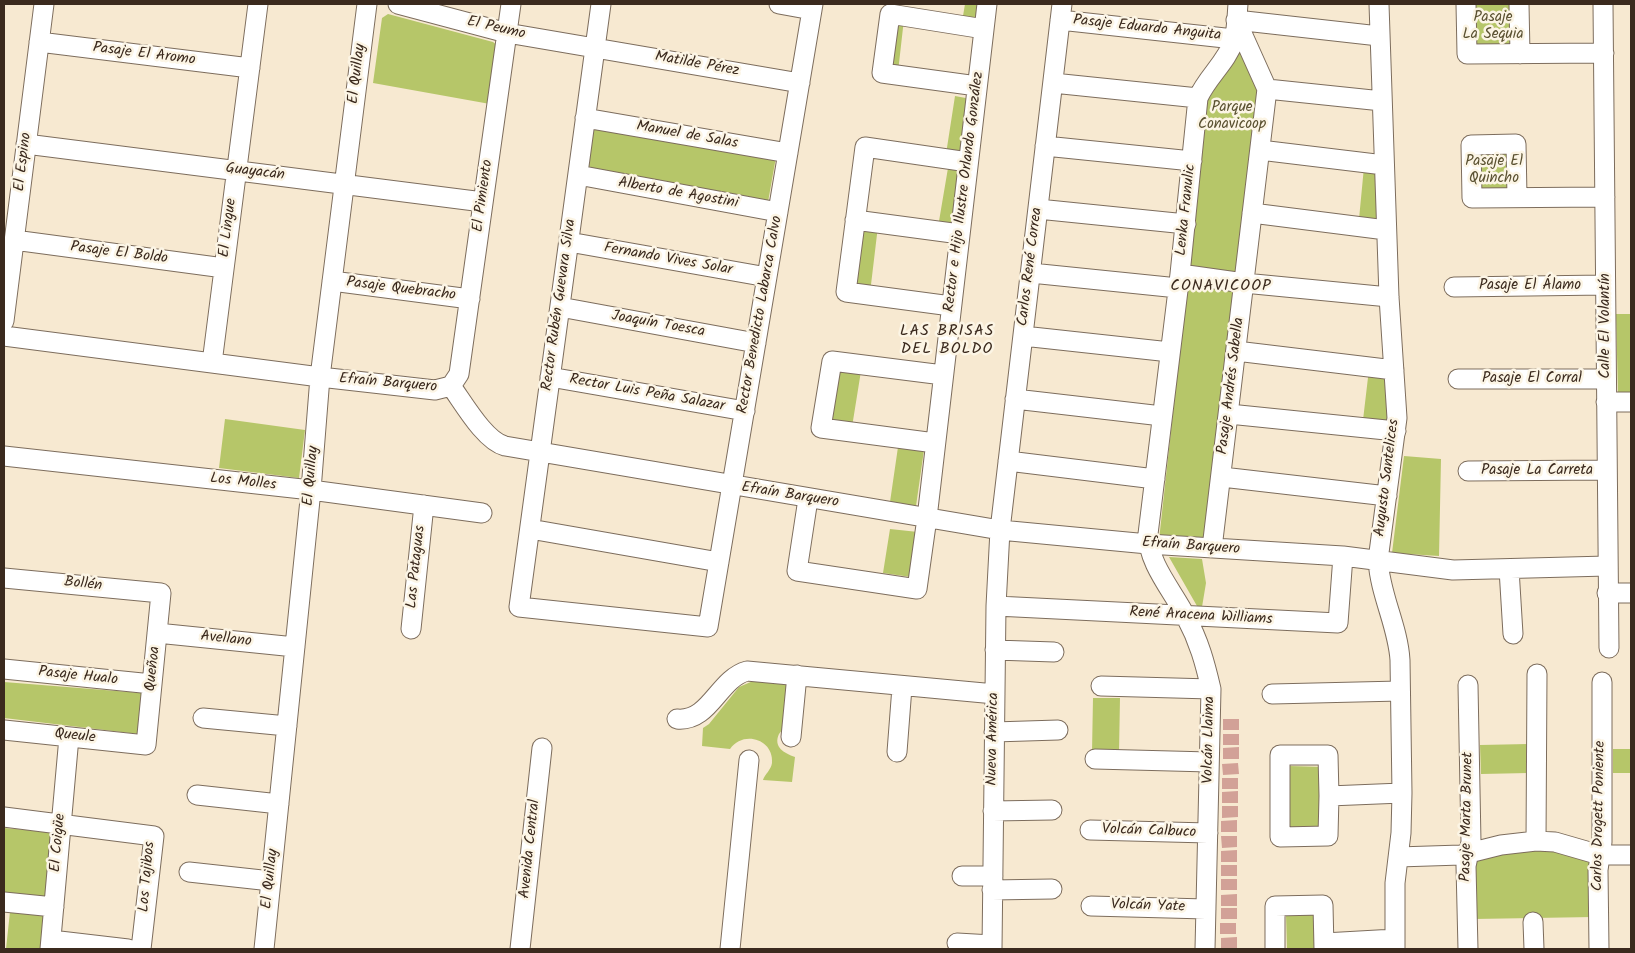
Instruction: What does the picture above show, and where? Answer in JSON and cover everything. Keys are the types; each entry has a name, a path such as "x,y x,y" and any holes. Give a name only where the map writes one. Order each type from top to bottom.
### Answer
{"street":[{"name":"El Espino","path":"4,321 44,4"},
{"name":"El Lingue","path":"212,363 258,4"},
{"name":"El Quillay","path":"264,949 311,490 320,377 367,4"},
{"name":"El Peumo","path":"398,4 506,32 595,48"},
{"name":"El Pimiento","path":"451,386 459,374 511,4"},
{"name":"Rector Rubén Guevara Silva","path":"601,4 519,607 708,627"},
{"path":"779,4 813,7"},
{"name":"Rector e Hijo Ilustre Orlando González","path":"808,499 797,571 916,589 927,518 987,4"},
{"name":"Augusto Santelices","path":"1379,4 1386,230 1396,431 1378,560 1381,582 1398,640 1402,793 1395,883 1395,944"},
{"path":"1466,4 1467,54 1604,53"},
{"path":"1519,4 1520,54"},
{"name":"Calle El Volantín","path":"1603,4 1609,648"},
{"name":"Rector Benedicto Labarca Calvo","path":"708,627 813,7"},
{"name":"Pasaje Eduardo Anguita","path":"1061,12 1236,21 1379,36"},
{"name":"Carlos René Correa","path":"1000,530 1061,12"},
{"path":"977,86 882,73 890,14 984,29"},
{"path":"1236,21 1267,89 1382,102"},
{"name":"Lenka Franulic","path":"1148,544 1186,224 1198,98 1202,88 1227,53 1236,21"},
{"name":"Pasaje El Aromo","path":"39,42 250,68"},
{"name":"Matilde Pérez","path":"595,48 800,83"},
{"path":"1053,83 1198,98"},
{"name":"Pasaje Andrés Sabella","path":"1212,548 1267,89"},
{"name":"Manuel de Salas","path":"585,118 788,153"},
{"name":"Guayacán","path":"26,144 483,202"},
{"path":"1517,197 1516,144 1470,145 1472,198 1605,197"},
{"path":"1045,146 1192,161"},
{"path":"951,306 846,292 866,147 968,162"},
{"path":"1260,150 1384,165"},
{"name":"Alberto de Agostini","path":"578,175 778,212"},
{"path":"1038,209 1186,224"},
{"path":"1252,213 1386,230"},
{"path":"855,220 960,234"},
{"name":"Pasaje El Boldo","path":"14,240 224,268"},
{"name":"Fernando Vives Solar","path":"569,242 767,278"},
{"path":"1030,272 1244,283 1389,297"},
{"name":"Pasaje Quebracho","path":"332,281 470,299"},
{"name":"Pasaje El Álamo","path":"1454,287 1605,286"},
{"name":"Joaquín Toesca","path":"560,307 756,343"},
{"name":"Efraín Barquero","path":"4,336 435,390 451,386 492,440 505,446 808,499 1000,530 1148,544 1343,556 1453,570 1607,566"},
{"path":"1022,336 1170,352"},
{"path":"1236,351 1394,370"},
{"path":"935,444 821,428 832,361 943,375"},
{"name":"Rector Luis Peña Salazar","path":"550,377 745,411"},
{"name":"Pasaje El Corral","path":"1458,379 1606,380"},
{"path":"1015,399 1162,416"},
{"path":"1606,402 1631,402"},
{"path":"1229,414 1396,431"},
{"name":"Los Molles","path":"4,456 311,490 482,513"},
{"path":"1008,461 1155,479"},
{"name":"Pasaje La Carreta","path":"1468,471 1607,470"},
{"path":"1222,477 1388,496"},
{"name":"Las Pataguas","path":"411,628 424,505"},
{"path":"530,529 719,562"},
{"name":"Nueva América","path":"992,947 995,650 1000,530"},
{"name":"Volcán Llaima","path":"1148,544 1153,558 1186,617 1203,653 1211,689 1204,949"},
{"name":"René Aracena Williams","path":"996,606 1186,617 1338,623 1343,556"},
{"path":"1509,568 1513,634"},
{"name":"Bollén","path":"4,578 161,593"},
{"name":"Queñoa","path":"146,745 161,593"},
{"path":"1607,593 1631,593"},
{"name":"Avellano","path":"157,633 295,647"},
{"path":"995,650 1054,652"},
{"name":"Pasaje Hualo","path":"4,669 152,684"},
{"path":"676,719 688,719 698,714 730,680 742,673 753,671 995,694"},
{"path":"1536,841 1537,674"},
{"path":"791,737 797,675"},
{"name":"Carlos Drogett Poniente","path":"1599,949 1600,855 1602,842 1602,682"},
{"name":"Pasaje Marta Brunet","path":"1468,685 1471,842 1467,854 1468,949"},
{"path":"896,752 902,686"},
{"path":"1101,686 1211,689"},
{"path":"1272,694 1400,691"},
{"path":"203,718 287,726"},
{"name":"Queule","path":"4,730 146,745"},
{"path":"994,732 1058,730"},
{"name":"El Coigüe","path":"50,945 69,737"},
{"name":"Avenida Central","path":"520,949 542,748"},
{"path":"1280,755 1328,755 1329,796 1328,836 1280,837 1280,755"},
{"path":"1095,759 1209,762"},
{"path":"730,949 749,760"},
{"path":"1329,796 1402,793"},
{"path":"197,795 279,804"},
{"path":"993,811 1052,810"},
{"path":"4,817 61,825"},
{"name":"Los Tajibos","path":"61,825 154,836 141,949"},
{"name":"Volcán Calbuco","path":"1090,830 1208,833"},
{"path":"1398,857 1467,854 1501,845 1536,841 1555,842 1600,855 1631,855"},
{"path":"189,872 271,881"},
{"path":"962,876 992,883 1052,889"},
{"path":"4,905 54,906"},
{"path":"1276,949 1274,906 1323,905 1324,946 1395,944"},
{"name":"Volcán Yate","path":"1091,906 1206,909"},
{"path":"1533,922 1534,949"},
{"path":"957,943 992,947"},
{"path":"50,945 128,949"}],"green space":[{"path":"965,4 979,4 976,24 962,22"},
{"name":"Pasaje La Sequia","path":"1470,4 1514,4 1514,50 1471,51"},
{"path":"388,14 493,42 498,46 490,104 373,83 382,18"},
{"path":"892,17 904,19 898,72 884,70"},
{"name":"Parque Conavicoop","path":"1243,39 1261,92 1207,544 1159,540 1207,102"},
{"path":"955,96 971,99 964,157 946,154"},
{"path":"593,126 776,157 768,202 586,168"},
{"name":"Pasaje El Quincho","path":"1513,148 1513,193 1476,194 1475,149"},
{"path":"1364,167 1377,169 1378,221 1359,219"},
{"path":"948,168 964,169 954,228 938,227"},
{"path":"857,223 878,226 870,293 848,290"},
{"path":"1616,314 1631,314 1631,394 1618,394"},
{"path":"836,367 861,371 852,427 827,423"},
{"path":"1369,369 1384,371 1388,422 1363,420"},
{"path":"225,419 305,430 299,478 219,468"},
{"path":"898,447 924,450 916,506 890,502"},
{"path":"1404,456 1441,459 1439,556 1392,553"},
{"path":"890,529 918,532 911,577 883,573"},
{"path":"1169,557 1202,559 1206,583 1201,613"},
{"path":"753,681 789,684 786,725 779,734 777,743 787,754 795,757 792,782 763,780 772,763 771,755 768,748 757,740 742,740 730,749 702,746 703,728 709,724 739,687"},
{"path":"4,682 142,693 138,734 4,718"},
{"path":"1093,698 1120,698 1119,753 1092,752"},
{"path":"1528,744 1528,773 1481,774 1480,745"},
{"path":"1613,749 1631,749 1631,773 1613,773"},
{"path":"1289,766 1324,767 1324,833 1289,833"},
{"path":"4,828 52,832 41,949 6,949 12,893 4,892"},
{"path":"1535,848 1564,850 1594,860 1593,917 1474,919 1473,862 1495,854"},
{"path":"1286,915 1318,915 1319,949 1287,949"}],"building":[{"path":"1223,719 1239,719 1239,730 1223,730"},
{"path":"1223,734 1239,734 1239,745 1223,745"},
{"path":"1239,747 1239,759 1223,759 1223,748"},
{"path":"1238,763 1239,774 1223,775 1222,764"},
{"path":"1222,778 1238,778 1238,789 1222,789"},
{"path":"1238,791 1238,803 1222,803 1222,792"},
{"path":"1222,806 1238,806 1238,817 1222,818"},
{"path":"1237,820 1237,832 1221,832 1221,821"},
{"path":"1221,836 1237,836 1237,847 1222,848"},
{"path":"1237,850 1237,862 1221,862 1221,851"},
{"path":"1221,865 1237,865 1237,876 1221,876"},
{"path":"1221,879 1237,879 1237,890 1221,890"},
{"path":"1237,894 1237,906 1221,906 1221,895"},
{"path":"1221,908 1237,908 1237,919 1221,919"},
{"path":"1220,923 1236,923 1236,934 1220,934"},
{"path":"1237,937 1237,949 1221,949 1221,938"}],"district":[{"name":"CONAVICOOP","path":"1221,287"},
{"name":"LAS BRISAS DEL BOLDO","path":"947,341"}]}
